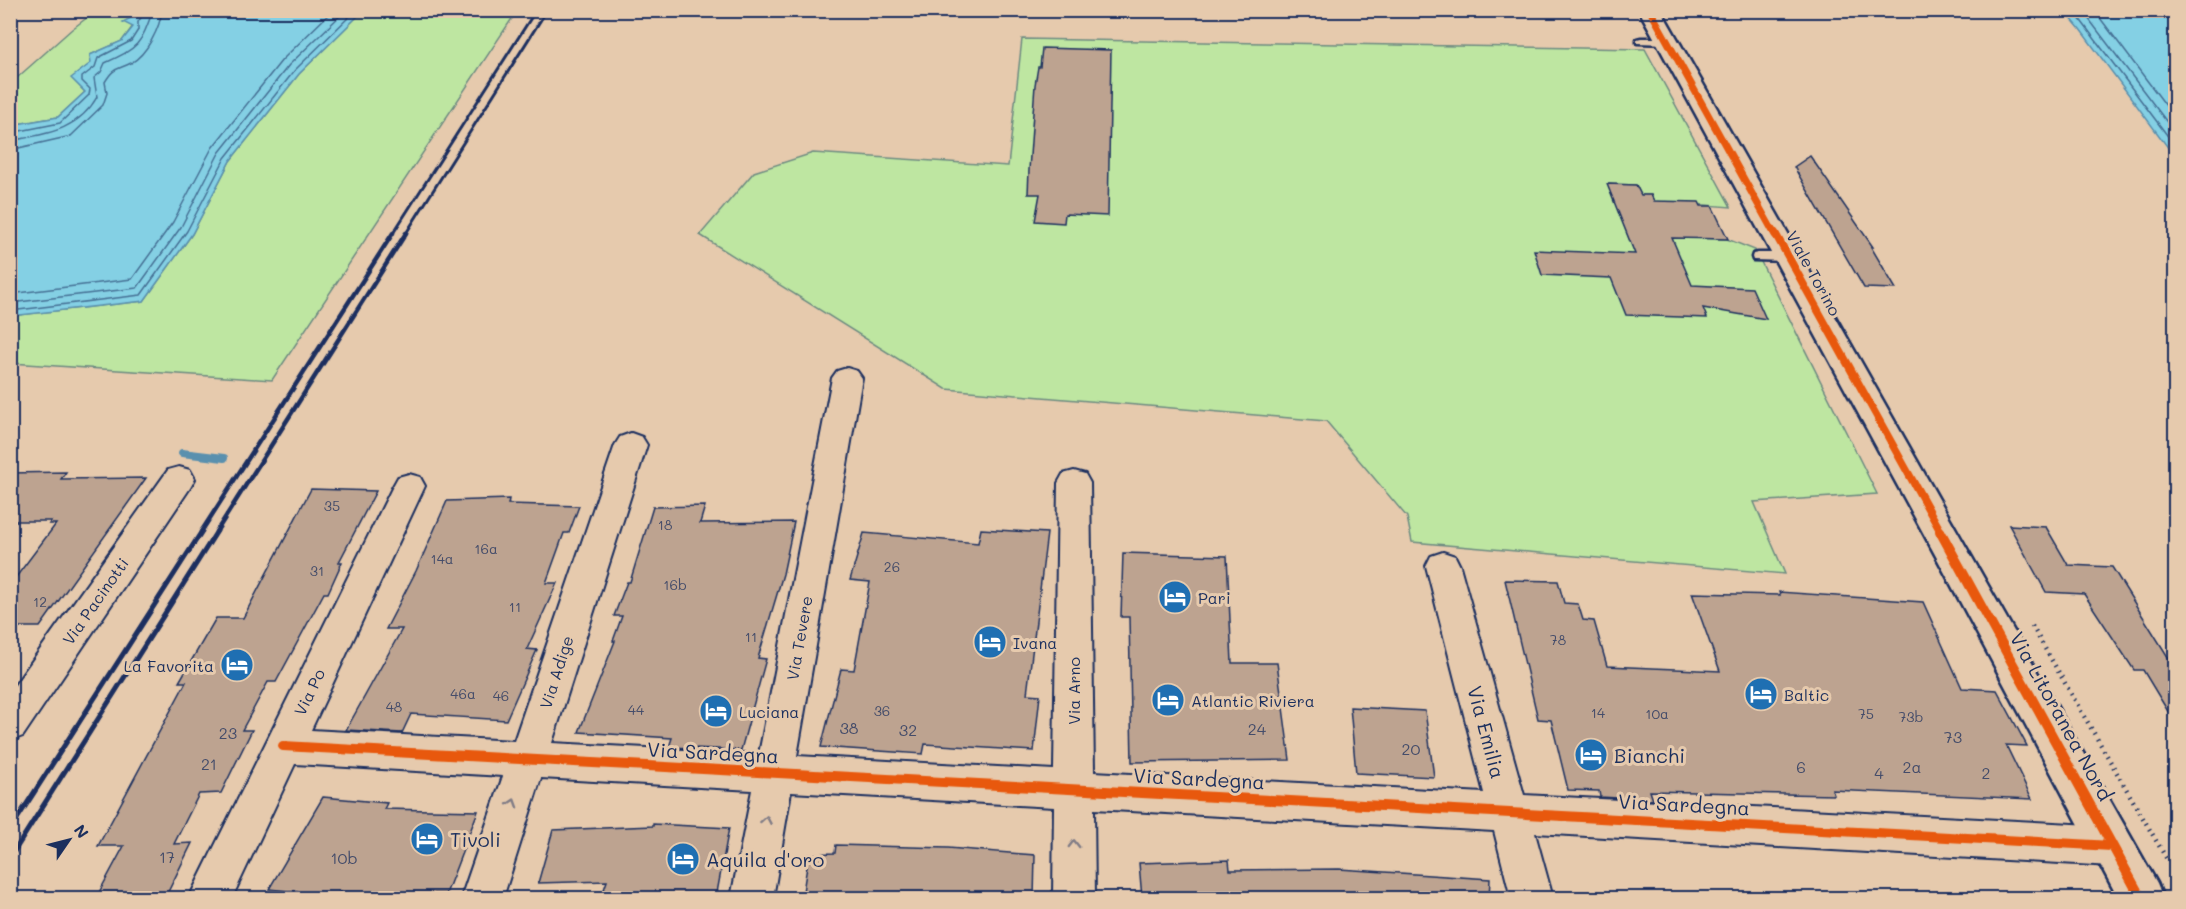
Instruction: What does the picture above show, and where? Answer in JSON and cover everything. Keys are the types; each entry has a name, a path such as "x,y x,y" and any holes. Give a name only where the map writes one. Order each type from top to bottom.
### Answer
{"street":[{"name":"Viale Torino","path":"1650,10 1654,41 1789,257 1951,550"},
{"name":"Via Tevere","path":"752,898 847,378"},
{"name":"Via Adige","path":"482,898 631,445"},
{"name":"Via Pacinotti","path":"10,724 179,479"},
{"name":"Via Arno","path":"1074,483 1074,898"},
{"name":"Via Po","path":"210,898 409,486"},
{"name":"Via Litoranea Nord","path":"1951,550 2141,898"},
{"name":"Via Emilia","path":"1443,566 1532,898"},
{"name":"Via Sardegna","path":"283,746 2112,846"}],"lane":[{"path":"1758,257 1789,257"}],"green space":[{"path":"96,11 144,11 124,22 133,26 122,41 90,55 91,63 72,78 85,92 58,117 17,124 11,128 10,84 72,29"},
{"path":"363,11 517,11 272,380 11,363 10,316 144,301 192,234 230,161 299,74"},
{"path":"1022,39 1645,49 1731,207 1654,201 1651,195 1641,195 1636,185 1608,184 1632,246 1656,237 1727,239 1755,250 1877,494 1754,502 1785,574 1412,542 1407,517 1326,421 946,389 700,235 754,172 813,153 1008,166"}],"water":[{"path":"144,11 363,11 299,74 230,161 192,234 144,301 11,316 11,128 17,124 58,117 85,92 71,78 91,63 90,55 122,41 133,27 123,22"},
{"path":"2065,11 2175,11 2175,157 2080,29"}],"building":[{"path":"1042,48 1111,50 1108,216 1065,214 1064,223 1035,221 1040,194 1028,194 1035,85"},
{"path":"1810,156 1873,247 1871,247 1896,289 1864,288 1794,167"},
{"path":"1607,184 1636,185 1641,195 1651,195 1654,201 1699,202 1701,206 1712,206 1728,239 1672,238 1692,285 1752,288 1766,319 1703,308 1707,318 1626,315 1611,278 1542,275 1534,250 1635,254"},
{"path":"66,472 61,479 146,478 40,627 10,627 10,585 56,524 49,524 51,521 10,521 10,473"},
{"path":"311,489 376,491 339,562 342,562 328,593 324,593 276,682 268,682 242,730 252,730 221,793 199,794 174,844 192,843 165,898 96,898 124,846 98,846 186,682 179,682 216,618 243,618"},
{"path":"509,499 508,504 579,506 569,533 564,533 546,583 557,583 527,649 537,650 506,720 411,714 402,733 346,730 402,629 386,629 416,571 447,501"},
{"path":"705,506 700,523 794,522 783,574 758,658 766,659 741,750 669,747 672,738 579,732 615,641 613,641 622,616 614,616 627,582 630,582 653,507"},
{"path":"2009,525 2046,527 2068,565 2112,567 2175,668 2175,723 2143,670 2134,670 2084,594 2046,592"},
{"path":"981,529 1047,533 1027,694 1040,695 1034,751 925,744 923,754 821,747 841,669 854,670 870,582 850,580 864,533 978,543"},
{"path":"1123,553 1227,556 1232,663 1277,663 1290,760 1132,762 1129,617 1121,617"},
{"path":"1505,580 1558,581 1564,603 1578,604 1583,620 1594,621 1607,666 1720,671 1692,593 1780,595 1779,592 1923,602 1962,688 1997,690 2027,746 2006,745 2032,799 1832,790 1834,795 1650,791 1653,800 1600,797 1599,791 1568,790 1551,720 1538,719"},
{"path":"1350,707 1425,711 1434,777 1356,773"},
{"path":"323,797 387,803 384,809 478,811 446,894 339,892 337,896 269,889"},
{"path":"653,824 729,828 716,898 601,898 607,881 538,883 553,830 653,826"},
{"path":"836,845 948,848 1035,855 1034,898 802,898 809,854 835,853"},
{"path":"1229,860 1230,870 1339,869 1490,879 1489,898 1142,898 1139,863"}],"waterway":[{"path":"182,453 224,458"}],"railway":[{"path":"392,235 536,10"},
{"path":"405,235 547,10"},
{"path":"201,532 393,233"},
{"path":"216,532 406,233"},
{"path":"10,830 202,531"},
{"path":"10,858 217,531"}],"cycle path":[{"path":"1650,10 1951,550 2141,898"},
{"path":"283,746 2112,846"}],"place":[{"name":"Pari","path":"1175,597"},
{"name":"Ivana","path":"990,642"},
{"name":"La Favorita","path":"237,665"},
{"name":"Baltic","path":"1761,694"},
{"name":"Atlantic Riviera","path":"1168,700"},
{"name":"Luciana","path":"716,711"},
{"name":"Bianchi","path":"1591,755"},
{"name":"Tivoli","path":"427,839"},
{"name":"Aquila d'oro","path":"683,859"}]}
